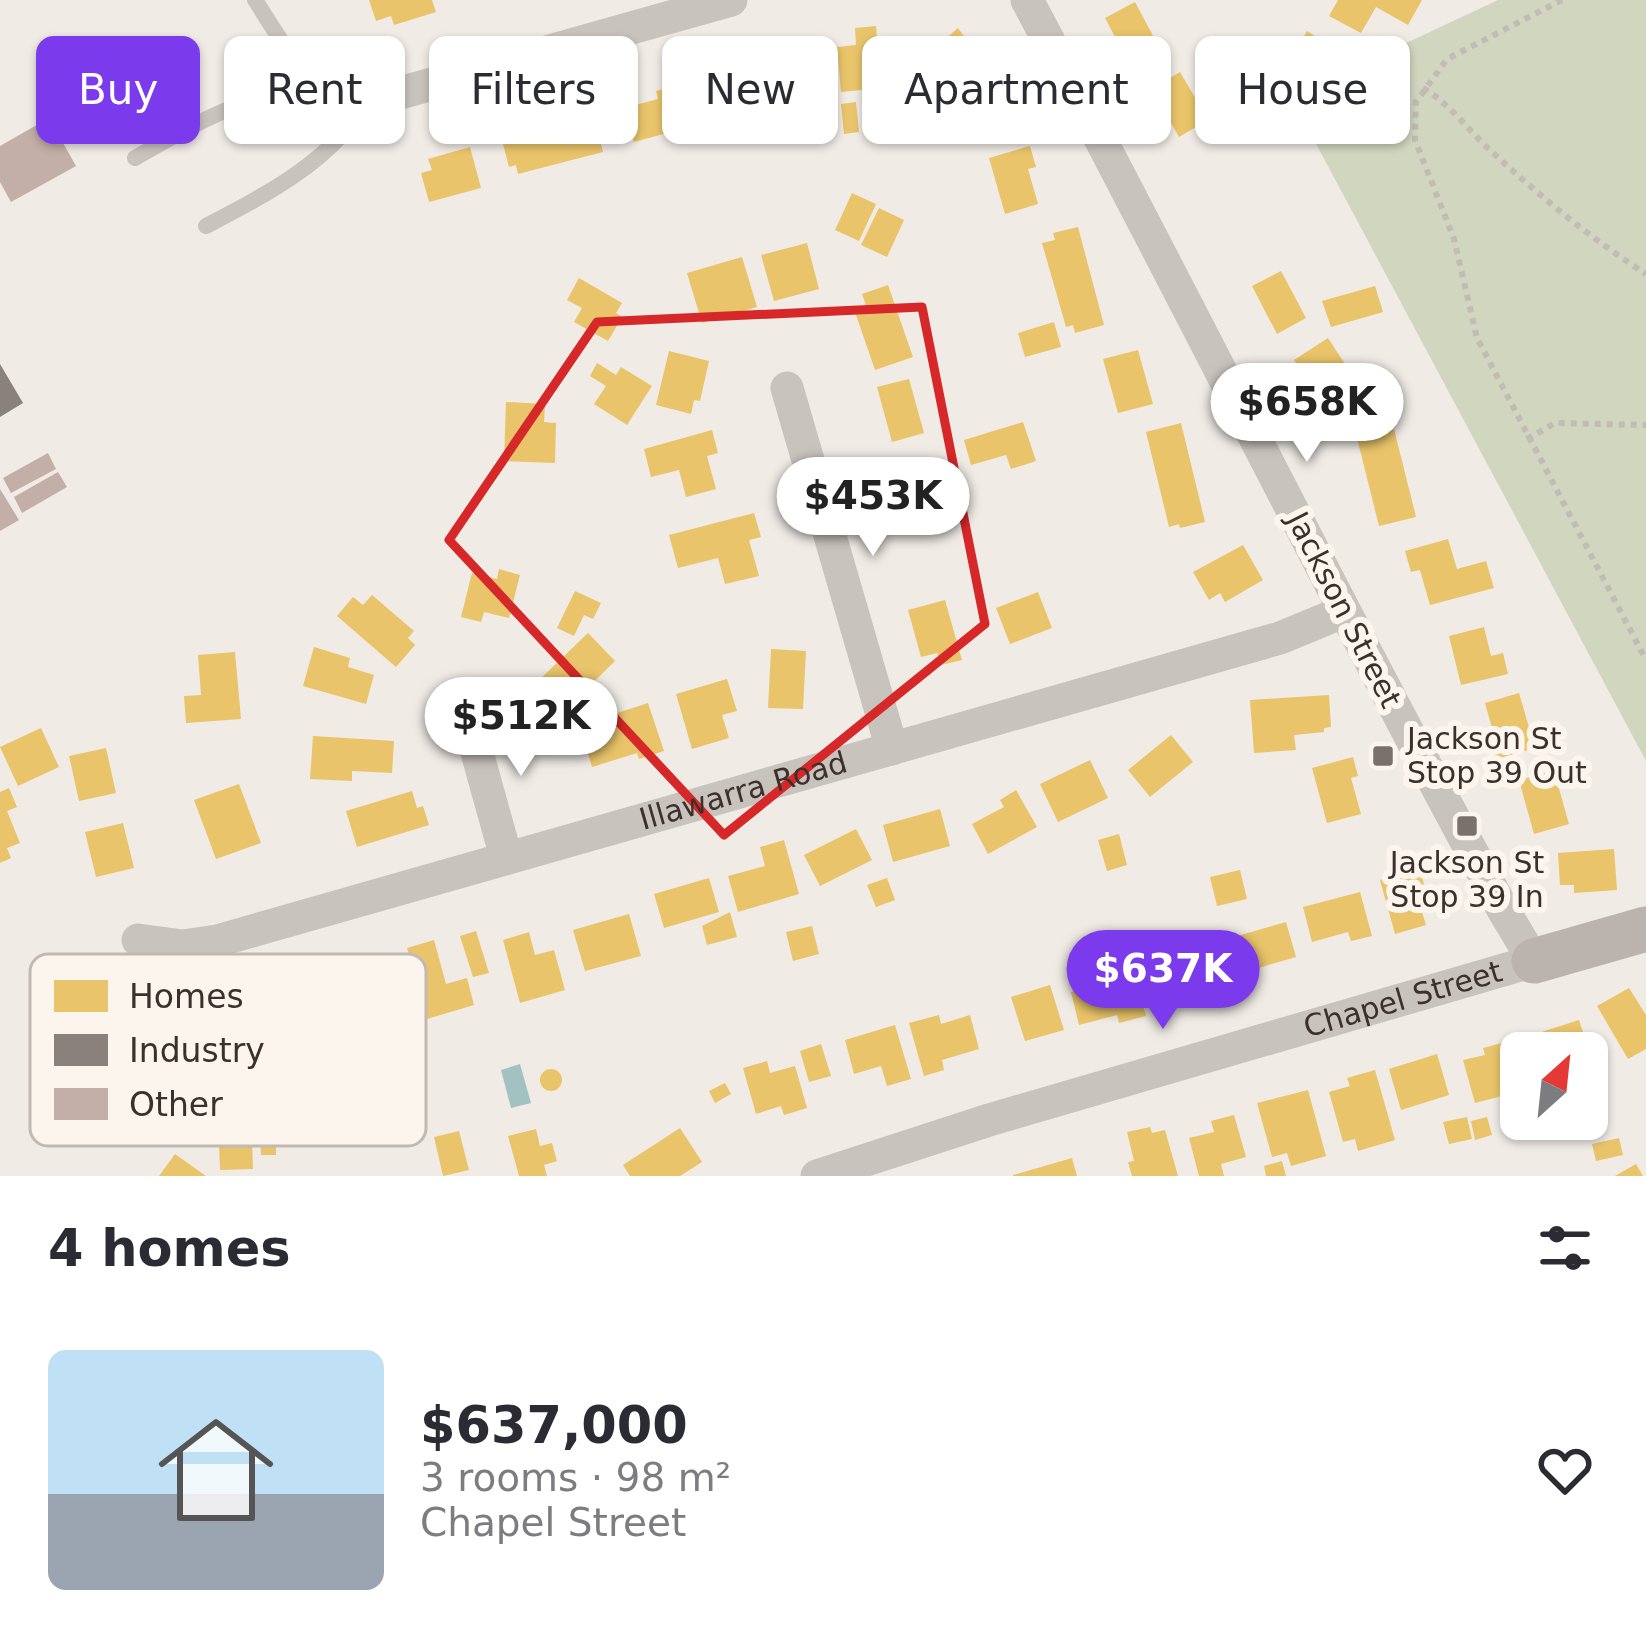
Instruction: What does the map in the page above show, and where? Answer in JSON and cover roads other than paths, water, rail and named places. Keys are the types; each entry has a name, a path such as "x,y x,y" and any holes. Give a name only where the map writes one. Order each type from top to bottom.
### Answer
{"street":[{"path":"405,93 731,0"},
{"name":"Jackson Street","path":"1028,0 1163,254 1343,612 1534,961"},
{"path":"787,388 892,748"},
{"name":"Illawarra Road","path":"138,940 183,946 217,941 1280,638 1343,612"},
{"path":"468,720 506,857"},
{"name":"Chapel Street","path":"817,1176 1010,1113 1646,929"}],"lane":[{"path":"255,0 279,36"},
{"path":"135,158 224,109"},
{"path":"206,226 304,172 333,144"}],"water":[{"path":"520,1064 531,1103 511,1108 501,1070"}],"place":[{"name":"Jackson St Stop 39 Out","path":"1383,756"},
{"name":"Jackson St Stop 39 In","path":"1467,826"}]}
